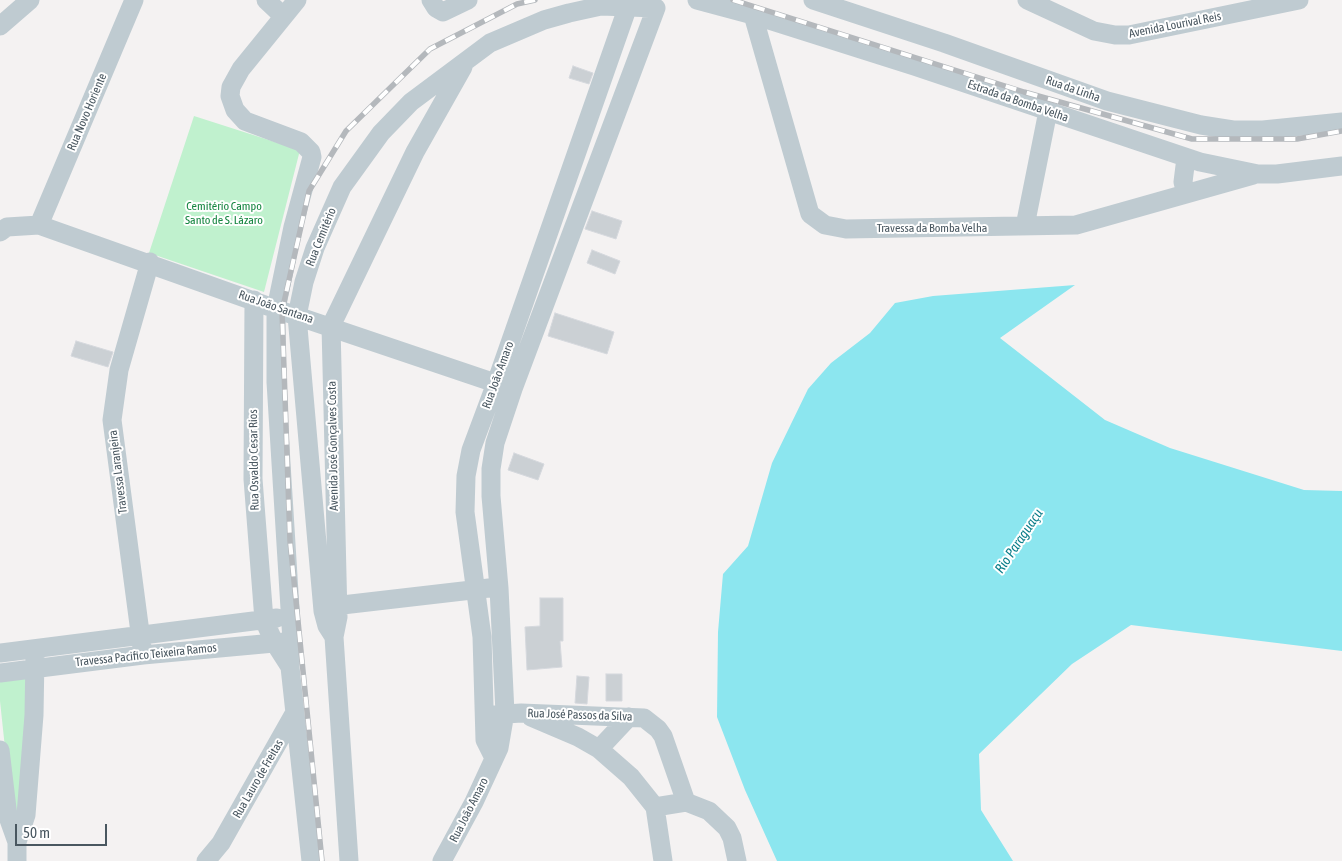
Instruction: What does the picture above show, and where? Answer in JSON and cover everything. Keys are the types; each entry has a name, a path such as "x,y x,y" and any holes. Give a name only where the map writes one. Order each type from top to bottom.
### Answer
{"street":[{"path":"0,26 30,0"},
{"name":"Rua Novo Horiente","path":"39,225 134,0"},
{"path":"266,0 283,16 297,0"},
{"path":"436,6 447,10 468,0"},
{"name":"Estrada da Bomba Velha","path":"698,0 754,15 1186,158 1258,174 1298,173 1342,166"},
{"name":"Rua da Linha","path":"813,0 944,43 1107,101 1201,124 1233,130 1264,130 1342,122"},
{"name":"Avenida Lourival Reis","path":"1027,0 1094,30 1115,36 1129,35 1223,7 1299,0"},
{"name":"Rua Cemitério","path":"349,861 334,637 325,620 330,606 297,316 304,282 315,248 342,187 359,160 381,133 411,102 490,43 544,20 601,6 661,4"},
{"name":"Rua João Amaro","path":"494,758 485,740 482,638 465,512 466,476 470,450 504,386 661,4"},
{"name":"Rua João Amaro","path":"442,861 474,802 513,713 493,532 491,470 504,386 628,6"},
{"name":"Travessa da Bomba Velha","path":"754,15 810,214 825,225 846,228 1076,225 1258,174"},
{"name":"Rua Cemitério","path":"276,309 293,227 311,165 311,152 301,142 245,121 235,110 230,96 231,87 241,70 283,16"},
{"name":"Avenida José Gonçalves Costa","path":"330,606 331,326 415,152 466,61"},
{"path":"1025,226 1048,111"},
{"path":"1186,158 1183,182 1186,193"},
{"path":"2,226 39,225"},
{"name":"Rua João Santana","path":"39,225 150,262 276,309 504,386"},
{"name":"Travessa Laranjeira","path":"143,655 112,420 119,370 150,262"},
{"name":"Rua Osvaldo Cesar Rios","path":"254,300 252,479 264,620 274,642 290,667"},
{"name":"Rua Osvaldo Cesar Rios","path":"276,309 277,391 292,641 290,667 294,714"},
{"path":"330,606 499,588"},
{"name":"Travessa Pacifico Teixeira Ramos","path":"0,653 140,634 290,617"},
{"name":"Travessa Pacifico Teixeira Ramos","path":"0,672 143,655 292,641"},
{"path":"17,861 17,842 26,815 36,667 34,648"},
{"path":"484,716 513,713"},
{"name":"Rua José Passos da Silva","path":"513,713 644,718 658,728 668,746 686,802"},
{"name":"Rua José Passos da Silva","path":"513,713 578,737 599,749 631,777 654,807 663,861"},
{"path":"294,714 311,861"},
{"name":"Rua Lauro de Freitas","path":"206,861 220,852 294,714"},
{"path":"599,749 630,717"},
{"path":"0,750 8,817 17,842"},
{"path":"654,807 686,802 709,811 719,818 732,838 737,861"}],"green space":[{"name":"Cemitério Campo Santo de S. Lázaro","path":"194,116 300,150 264,292 149,253"},
{"path":"26,676 28,693 19,814 12,814 0,701 0,679"}],"water":[{"name":"Rio Paraguaçu","path":"1075,285 1000,338 1105,420 1170,448 1304,490 1342,491 1342,651 1131,625 1072,664 979,754 981,810 1013,861 777,861 745,790 717,717 718,632 723,574 748,546 772,463 808,389 831,363 870,333 895,303 933,296"}],"building":[{"path":"573,66 593,73 589,84 569,78"},
{"path":"592,211 622,221 616,239 585,229"},
{"path":"592,250 620,261 615,274 587,263"},
{"path":"555,313 614,332 607,354 548,336"},
{"path":"76,341 113,352 108,367 71,356"},
{"path":"514,453 544,464 538,480 508,470"},
{"path":"540,598 563,598 563,641 560,641 562,667 527,670 525,627 540,626"},
{"path":"606,674 622,674 622,701 606,701"},
{"path":"577,676 589,677 587,704 575,703"}],"railway":[{"path":"322,861 290,541 282,311 309,191 346,131 430,49 517,4 535,0"},
{"path":"733,0 1024,92 1192,139 1297,139 1342,131"}]}
